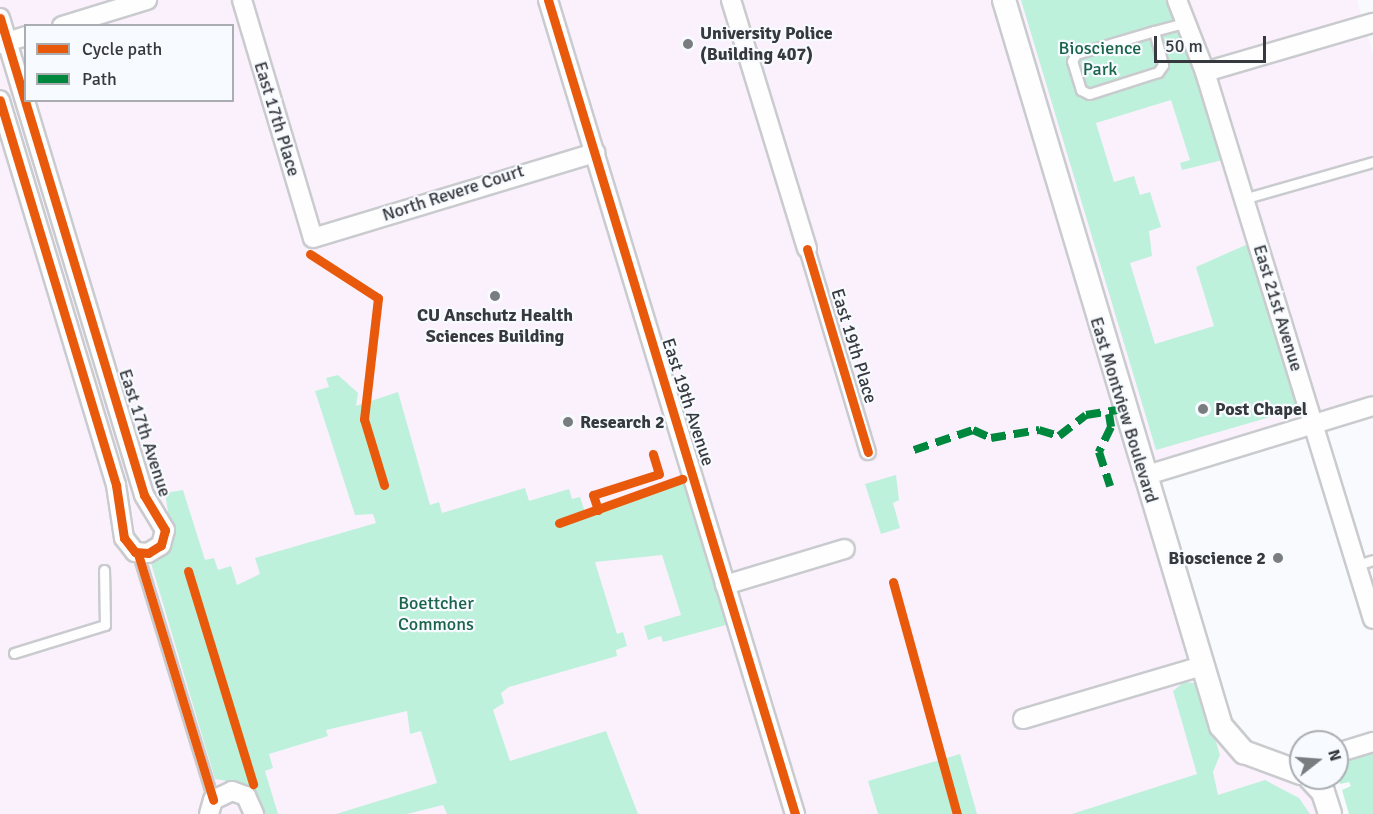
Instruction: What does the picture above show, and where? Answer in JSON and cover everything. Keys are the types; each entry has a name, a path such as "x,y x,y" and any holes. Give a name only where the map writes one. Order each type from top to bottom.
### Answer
{"street":[{"path":"69,24 147,0"},
{"name":"East 17th Place","path":"242,0 313,238"},
{"name":"East 19th Avenue","path":"548,0 795,814"},
{"name":"East 19th Place","path":"731,0 868,452"},
{"name":"East Montview Boulevard","path":"1004,0 1144,476 1202,666 1229,740 1244,752 1289,767"},
{"name":"East 21st Avenue","path":"1177,0 1205,72 1314,425 1365,562 1372,609"},
{"name":"East 17th Avenue","path":"0,18 3,43 65,235 144,495 165,530 158,548 138,554"},
{"path":"1205,72 1373,23"},
{"path":"3,43 24,37"},
{"path":"0,100 121,503 124,538 138,554"},
{"name":"North Revere Court","path":"313,238 498,178 595,153"},
{"path":"1144,476 1373,406"},
{"path":"725,585 844,549"},
{"path":"1023,719 1202,666"},
{"path":"1349,749 1373,742"},
{"name":"East Montview Boulevard","path":"1321,790 1330,814"},
{"path":"211,807 236,791 249,799 254,814"}],"lane":[{"path":"1154,31 1163,65 1158,72 1089,94 1081,90 1072,61 1076,54 1184,22"},
{"path":"1243,199 1373,162"},
{"path":"43,242 65,235"},
{"path":"138,554 211,807"},
{"path":"14,653 105,626 104,570"}],"shaded area":[{"path":"0,0 1357,0 1373,54 1373,406 1144,476 1223,732 1289,767 1289,790 1310,790 1330,814 0,814"}],"green space":[{"name":"Bioscience Park","path":"1021,0 1180,0 1231,158 1182,170 1180,163 1190,160 1171,100 1096,123 1114,182 1134,176 1140,195 1150,192 1161,227 1149,231 1152,256 1130,263 1155,344 1214,326 1196,267 1257,240 1308,406 1156,450"},
{"name":"Boettcher Commons","path":"338,375 358,393 356,406 398,392 430,505 439,502 442,513 525,488 529,501 569,489 572,499 580,497 586,515 682,479 726,625 663,642 661,636 648,640 644,626 681,615 662,555 595,562 617,634 623,632 627,646 616,650 617,656 509,687 501,693 504,703 493,710 510,761 606,731 638,814 447,814 443,805 407,814 336,814 437,783 421,731 410,734 407,711 326,730 328,736 269,754 273,768 265,771 278,814 261,814 258,798 245,784 215,779 151,563 169,553 173,541 165,493 183,490 205,560 214,558 218,570 231,566 237,585 260,574 255,558 376,523 373,514 355,515 315,391 329,387 326,378"},
{"path":"896,475 899,500 893,503 900,528 881,534 865,484"},
{"path":"1184,682 1195,683 1202,696 1220,755 1213,772 1218,795 1265,780 1299,798 1310,814 1072,814 1197,774 1173,691"},
{"path":"1373,751 1373,814 1349,814 1342,790 1349,790 1351,786 1349,758"},
{"path":"960,754 977,814 878,814 868,781"}],"marked path":[{"path":"914,450 973,430 991,438 1039,430 1059,436 1086,415 1124,409"},
{"path":"1109,414 1111,427 1099,452 1110,486"}],"cycle path":[{"path":"548,0 795,814"},
{"path":"0,18 24,98"},
{"path":"0,100 116,485 124,538 135,552 148,553 161,545 165,530 144,495 25,102"},
{"path":"807,249 868,452"},
{"path":"310,254 378,298 364,419 384,485"},
{"path":"598,510 593,495 659,474 653,454"},
{"path":"559,523 682,479"},
{"path":"138,554 213,800"},
{"path":"188,571 253,784"},
{"path":"893,582 957,814"}],"place":[{"name":"University Police (Building 407)","path":"688,44"},
{"name":"CU Anschutz Health Sciences Building","path":"495,296"},
{"name":"Post Chapel","path":"1203,409"},
{"name":"Research 2","path":"568,422"},
{"name":"Bioscience 2","path":"1278,558"}]}
